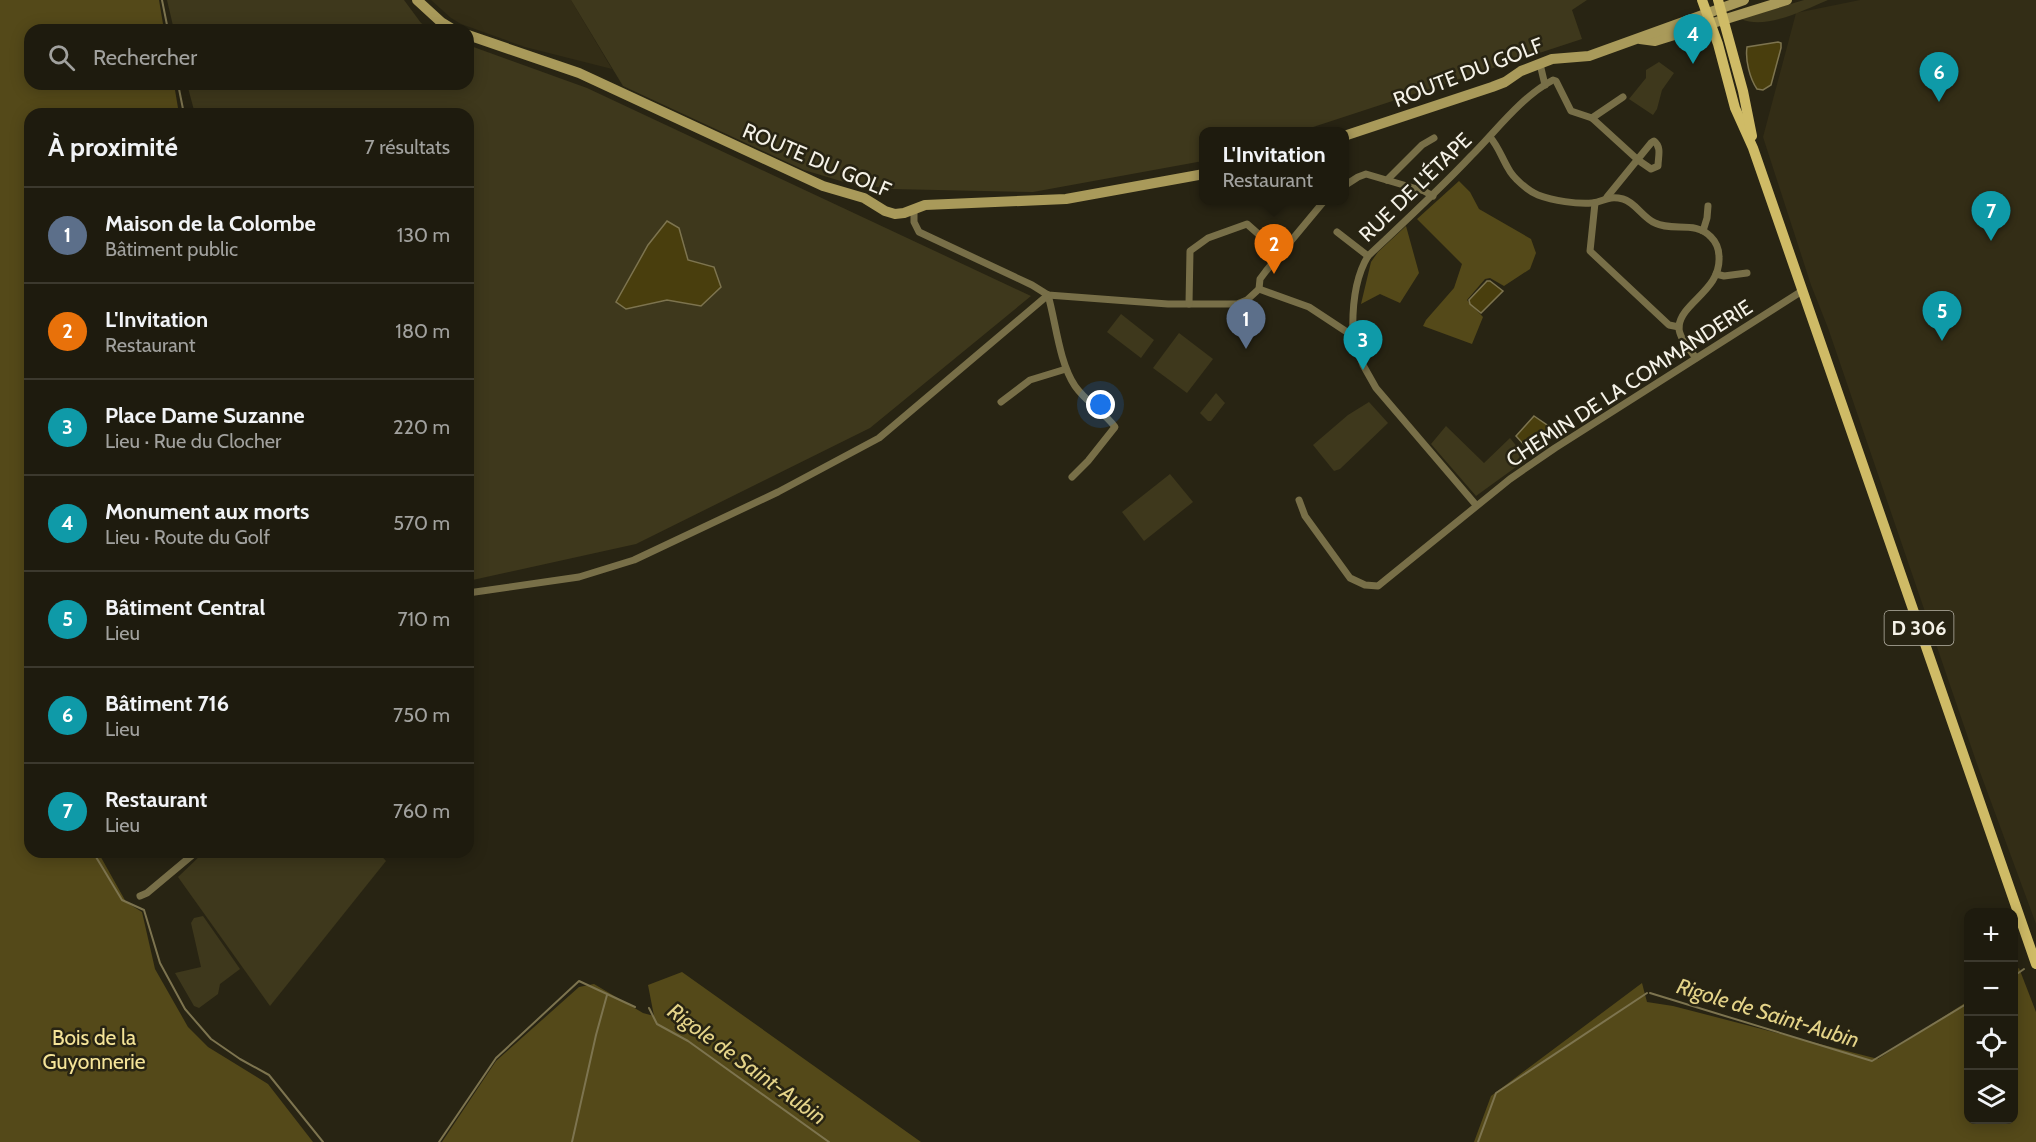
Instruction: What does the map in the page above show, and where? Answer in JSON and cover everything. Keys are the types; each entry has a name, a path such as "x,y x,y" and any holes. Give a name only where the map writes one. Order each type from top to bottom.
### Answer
{"main road":[{"name":"D 306","path":"1702,0 1718,44 1735,108 1753,148 2036,964"},
{"name":"D 306","path":"1720,4 1743,91 1753,148"}],"street":[{"path":"417,0 444,24"},
{"name":"ROUTE DU GOLF","path":"1349,134 1498,85 1521,71 1558,58 1589,56 1640,39 1655,41 1708,18 1720,4 1744,0"},
{"name":"ROUTE DU GOLF","path":"1708,18 1724,20 1787,0"},
{"name":"ROUTE DU GOLF","path":"474,37 579,73 823,186 864,198 885,211 895,214 925,205 1066,199 1199,175"},
{"path":"1490,137 1509,171 1531,191 1555,199 1595,202 1607,197 1638,160 1592,118 1571,111 1556,81 1552,80 1545,85 1540,64"},
{"name":"RUE DE L'ÉTAPE","path":"1353,336 1354,300 1362,266 1368,256 1433,196 1520,106 1545,85"},
{"path":"1592,118 1623,97"},
{"path":"1386,180 1422,145 1434,138"},
{"path":"1349,183 1366,174 1424,190 1433,196"},
{"path":"1607,197 1625,199 1654,223 1693,227 1703,231 1716,243 1719,254 1716,274 1682,319 1679,327 1683,339 1696,358"},
{"path":"1595,202 1590,251 1669,325 1679,327"},
{"path":"914,209 914,222 919,232 1032,285 1048,295 1189,304 1237,304 1247,300 1259,289 1260,279 1280,252 1322,205"},
{"path":"1703,231 1708,206"},
{"path":"1189,304 1190,252 1208,238 1247,225 1280,252"},
{"path":"1337,232 1368,256"},
{"path":"1716,274 1724,276 1747,273"},
{"path":"1259,289 1309,307 1353,336 1363,365 1376,388 1476,505"},
{"name":"CHEMIN DE LA COMMANDERIE","path":"1299,500 1305,516 1350,578 1365,585 1378,586 1476,505 1555,448 1802,291"},
{"path":"1048,295 1066,369 1076,388 1107,416 1115,427 1072,477"},
{"path":"474,591 579,577 634,560 778,492 879,438 1048,295"},
{"path":"1001,402 1030,380 1066,369"},
{"path":"140,897 189,858"}],"shaded area":[{"path":"167,0 404,0 423,24 173,24"},
{"path":"431,0 571,0 612,69 525,47 474,29 474,24 461,24"},
{"path":"571,0 1587,0 1572,10 1582,39 1313,127 1199,127 1199,162 1033,192 891,189 844,182 804,170 623,86"},
{"path":"1804,0 1828,0 1773,20 1751,22 1741,19"},
{"path":"1860,0 2036,0 2036,924 1977,764 1828,328 1811,285 1763,137 1796,13"},
{"path":"1781,43 1781,48 1771,85 1763,90 1757,89 1749,69 1747,47"},
{"path":"474,47 587,88 1031,296 870,428 636,544 474,580 474,108 193,108 189,90 474,90"},
{"path":"1659,62 1674,73 1662,90 1653,115 1629,99 1646,78 1646,70"},
{"path":"667,221 679,228 688,260 714,267 721,287 701,306 667,300 626,309 616,302 648,245"},
{"path":"1487,281 1503,291 1481,313 1470,304 1469,300"},
{"path":"1121,314 1154,340 1141,358 1107,332"},
{"path":"1179,333 1213,359 1187,393 1153,368"},
{"path":"1216,393 1225,403 1211,421 1208,421 1200,413"},
{"path":"1369,402 1388,423 1340,469 1334,471 1313,445 1348,415"},
{"path":"1534,416 1550,427 1550,431 1543,444 1534,452 1516,436"},
{"path":"1446,426 1484,463 1510,438 1527,459 1476,496 1431,444"},
{"path":"1170,474 1193,502 1144,541 1122,512"},
{"path":"198,858 383,858 386,861 270,1006 178,877"},
{"path":"203,916 240,969 220,984 218,994 199,1008 194,1006 175,973 201,967 191,923 194,918"}],"green space":[{"name":"Bois de la Guyonnerie","path":"0,0 159,0 163,24 24,24 24,90 175,90 178,108 24,108 24,858 101,858 126,902 142,912 155,969 188,1027 208,1047 268,1084 313,1142 0,1142"},
{"path":"1459,181 1470,192 1479,209 1531,239 1536,253 1530,269 1504,286 1490,278 1485,279 1467,300 1483,317 1472,344 1423,326 1454,288 1462,264 1417,219"},
{"path":"1406,226 1419,273 1400,303 1380,294 1361,304 1371,262 1378,252"},
{"path":"2018,969 2036,1012 2036,1142 1474,1142 1491,1096 1642,983 1647,1002 1673,1006 1878,1059 1964,1004 1964,1124 2018,1124"},
{"path":"682,972 921,1142 442,1142 496,1061 579,987 594,984 643,1013 654,1016 648,985"}],"waterway":[{"name":"Rigole de Saint-Aubin","path":"162,0 167,24"},
{"name":"Rigole de Saint-Aubin","path":"179,90 183,108"},
{"name":"Rigole de Saint-Aubin","path":"97,858 122,900 144,910 160,963 185,1009 211,1039 269,1075 323,1142"},
{"name":"Rigole de Saint-Aubin","path":"2018,973 2024,969"},
{"name":"Rigole de Saint-Aubin","path":"439,1142 496,1058 579,981 635,1007"},
{"name":"Rigole de Saint-Aubin","path":"1478,1142 1496,1093 1647,993"},
{"name":"Rigole de Saint-Aubin","path":"1650,993 1872,1061 1964,1005"},
{"path":"572,1142 607,995"},
{"name":"Rigole de Saint-Aubin","path":"649,1008 657,1024 688,1041 829,1142"}],"place":[{"name":"Monument aux morts","path":"1693,64"},
{"name":"Bâtiment 716","path":"1939,102"},
{"name":"Restaurant","path":"1991,241"},
{"name":"L'Invitation","path":"1274,274"},
{"name":"Bâtiment Central","path":"1942,341"},
{"name":"Maison de la Colombe","path":"1246,349"},
{"name":"Place Dame Suzanne","path":"1363,370"}]}
